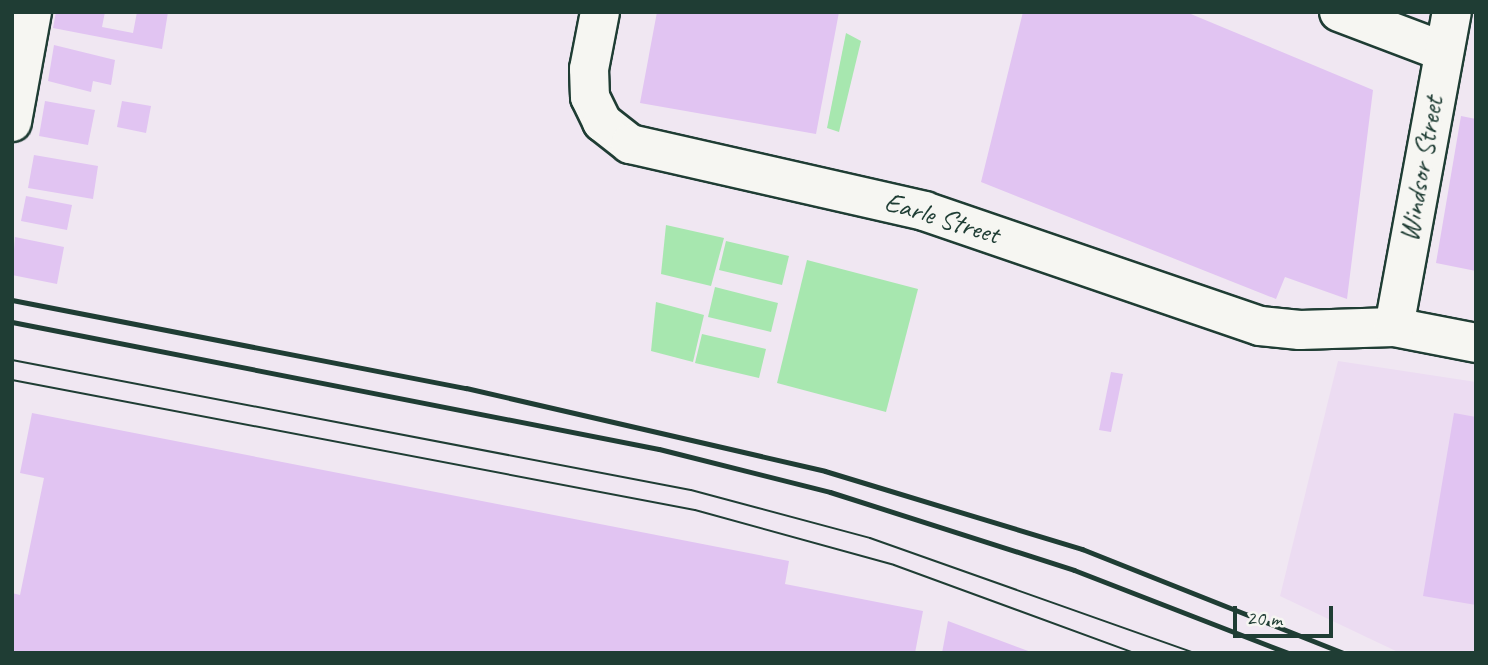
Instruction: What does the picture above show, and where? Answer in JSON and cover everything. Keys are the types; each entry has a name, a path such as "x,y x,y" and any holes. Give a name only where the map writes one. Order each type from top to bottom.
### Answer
{"street":[{"path":"12,122 32,12"},
{"name":"Earle Street","path":"600,12 589,69 590,97 602,122 630,144 924,211 1259,326 1300,330 1394,327 1476,343"},
{"path":"1339,12 1442,51"},
{"name":"Windsor Street","path":"1394,327 1442,51 1452,12"}],"shaded area":[{"path":"1338,361 1476,382 1476,653 1400,653 1280,596"}],"green space":[{"path":"846,33 861,41 839,132 827,128"},
{"path":"666,225 724,238 711,286 661,274"},
{"path":"726,241 789,256 782,285 719,270"},
{"path":"807,260 918,289 886,412 777,383"},
{"path":"715,287 778,303 771,332 708,317"},
{"path":"656,302 704,315 693,362 651,351"},
{"path":"702,334 766,349 759,378 695,363"}],"building":[{"path":"56,12 105,12 102,27 133,33 137,12 168,12 162,49 53,28"},
{"path":"657,12 839,12 816,134 640,103"},
{"path":"1023,12 1186,12 1373,90 1347,299 1285,277 1276,299 981,182"},
{"path":"54,45 115,60 111,85 93,81 91,92 48,81"},
{"path":"45,101 95,110 88,145 39,136"},
{"path":"122,101 151,106 146,133 117,127"},
{"path":"1461,116 1476,119 1476,271 1436,263"},
{"path":"34,155 98,166 93,199 28,188"},
{"path":"26,196 72,205 67,230 21,221"},
{"path":"15,237 64,247 57,284 12,275"},
{"path":"1111,372 1123,374 1111,432 1099,430"},
{"path":"32,413 789,561 785,584 923,611 915,653 12,653 12,593 20,595 44,478 20,473"},
{"path":"1454,413 1476,417 1476,605 1423,596"},
{"path":"948,621 1031,652 1031,653 942,653"}],"tram line":[{"path":"12,360 691,490 870,538 1194,653"},
{"path":"12,380 695,510 894,565 1135,653"}],"railway":[{"path":"12,300 466,388 825,471 1082,549 1344,653"},
{"path":"12,322 659,449 830,492 1074,570 1288,653"}]}
